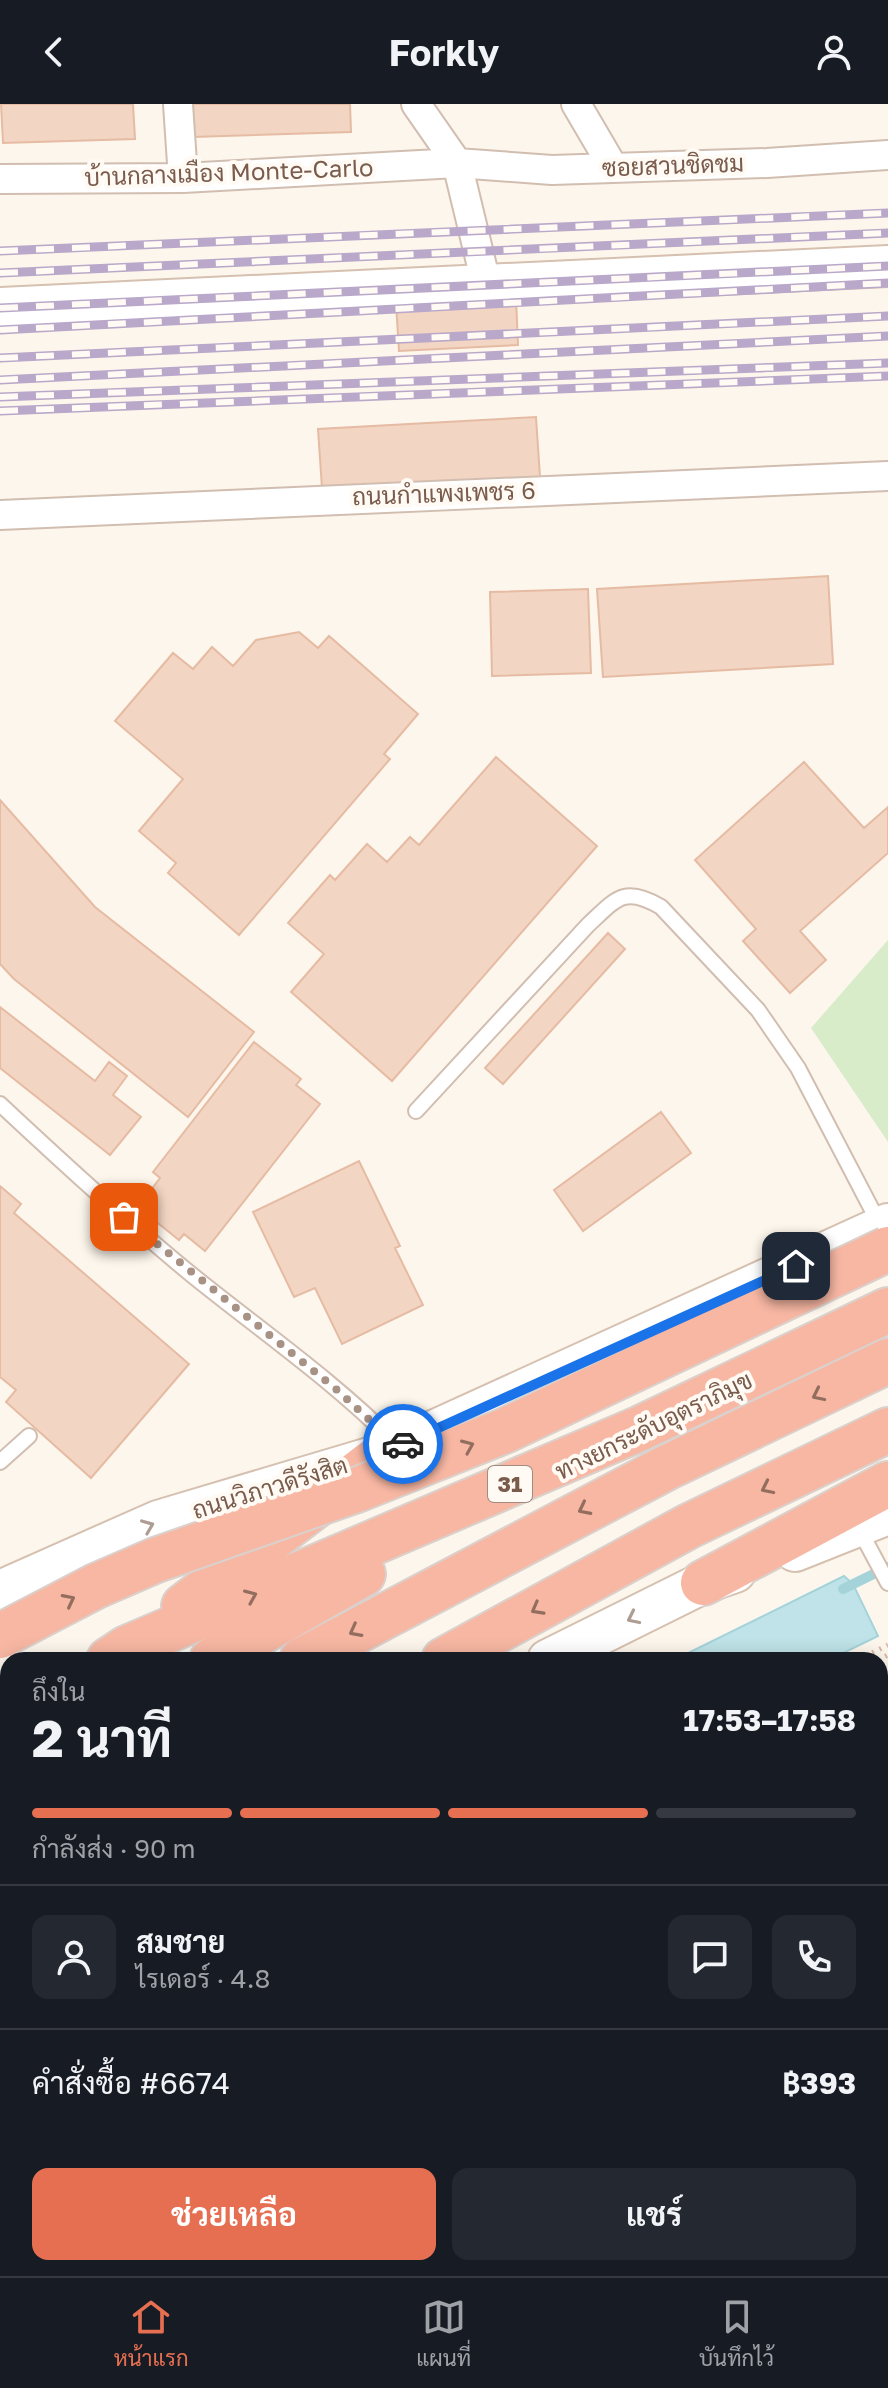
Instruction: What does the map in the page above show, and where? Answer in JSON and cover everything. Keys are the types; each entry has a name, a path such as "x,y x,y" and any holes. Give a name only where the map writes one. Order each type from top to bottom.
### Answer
{"highway":[{"path":"0,1636 96,1586 156,1560 359,1489 504,1431 886,1233"},
{"name":"31","path":"123,1652 641,1428 888,1312"},
{"name":"ทางยกระดับอุตราภิมุข","path":"226,1652 479,1512 888,1312"},
{"name":"ทางยกระดับอุตราภิมุข","path":"317,1652 612,1495 888,1361"},
{"path":"459,1652 689,1526 888,1430"},
{"name":"31","path":"121,1652 388,1444"},
{"path":"703,1583 888,1484"}],"main road":[{"path":"0,308 881,267"},
{"name":"ถนนวิภาวดีรังสิต","path":"0,1591 158,1521 388,1444 886,1233"},
{"path":"564,1652 703,1583 873,1520"}],"street":[{"path":"178,104 183,178"},
{"path":"416,104 457,163 486,283"},
{"path":"576,104 613,167"},
{"name":"ซอยสวนชิดชม","path":"457,163 552,170 888,155"},
{"name":"บ้านกลางเมือง Monte-Carlo","path":"0,179 183,178 457,163"},
{"name":"ถนนกำแพงเพชร 6","path":"0,515 888,476"}],"lane":[{"path":"416,1111 588,925 617,899 627,895 643,896 661,907 758,1010 798,1068 886,1233"},
{"path":"0,1104 189,1273 336,1389 388,1444"},
{"path":"0,1462 29,1436"},
{"path":"873,1520 878,1565 888,1583"}],"green space":[{"path":"888,940 888,1142 811,1028"}],"water":[{"path":"844,1576 853,1584 878,1636 845,1652 690,1652"}],"building":[{"path":"1,104 133,104 135,139 3,143"},
{"path":"192,104 350,104 351,132 193,137"},
{"path":"516,298 518,345 399,351 396,304"},
{"path":"536,417 541,492 323,503 318,429"},
{"path":"828,576 833,664 603,677 597,589"},
{"path":"588,589 591,673 492,676 490,592"},
{"path":"299,632 318,648 329,636 418,714 384,754 390,759 239,935 168,873 176,863 139,831 183,779 115,721 173,653 193,669 212,647 233,666 256,640"},
{"path":"496,757 597,846 392,1081 291,992 324,954 288,923 330,875 335,880 367,844 387,862 410,837 419,845"},
{"path":"804,762 864,828 888,807 888,853 800,931 826,960 790,993 743,941 756,929 695,860"},
{"path":"0,800 95,907 254,1032 188,1117 14,979 0,964"},
{"path":"608,933 625,949 503,1084 485,1068"},
{"path":"0,1007 95,1081 109,1062 127,1076 113,1095 141,1117 110,1155 0,1068"},
{"path":"254,1042 301,1079 296,1085 320,1104 205,1251 184,1234 179,1240 138,1207 160,1178 153,1172"},
{"path":"661,1112 691,1153 583,1231 554,1190"},
{"path":"359,1161 400,1246 395,1248 423,1305 342,1344 315,1288 294,1297 253,1212"},
{"path":"0,1186 21,1204 14,1213 189,1364 91,1478 6,1402 16,1390 0,1377"}],"waterway":[{"path":"843,1589 888,1567"}],"railway":[{"path":"0,251 888,213"},
{"path":"0,273 888,233"},
{"path":"0,308 888,266"},
{"path":"0,330 888,283"},
{"path":"0,358 888,316"},
{"path":"0,380 888,336"},
{"path":"0,397 888,363"},
{"path":"0,411 888,376"}],"way so far":[{"path":"124,1217 189,1273 336,1389 398,1446 403,1444"}],"route":[{"path":"403,1444 796,1266"}]}
